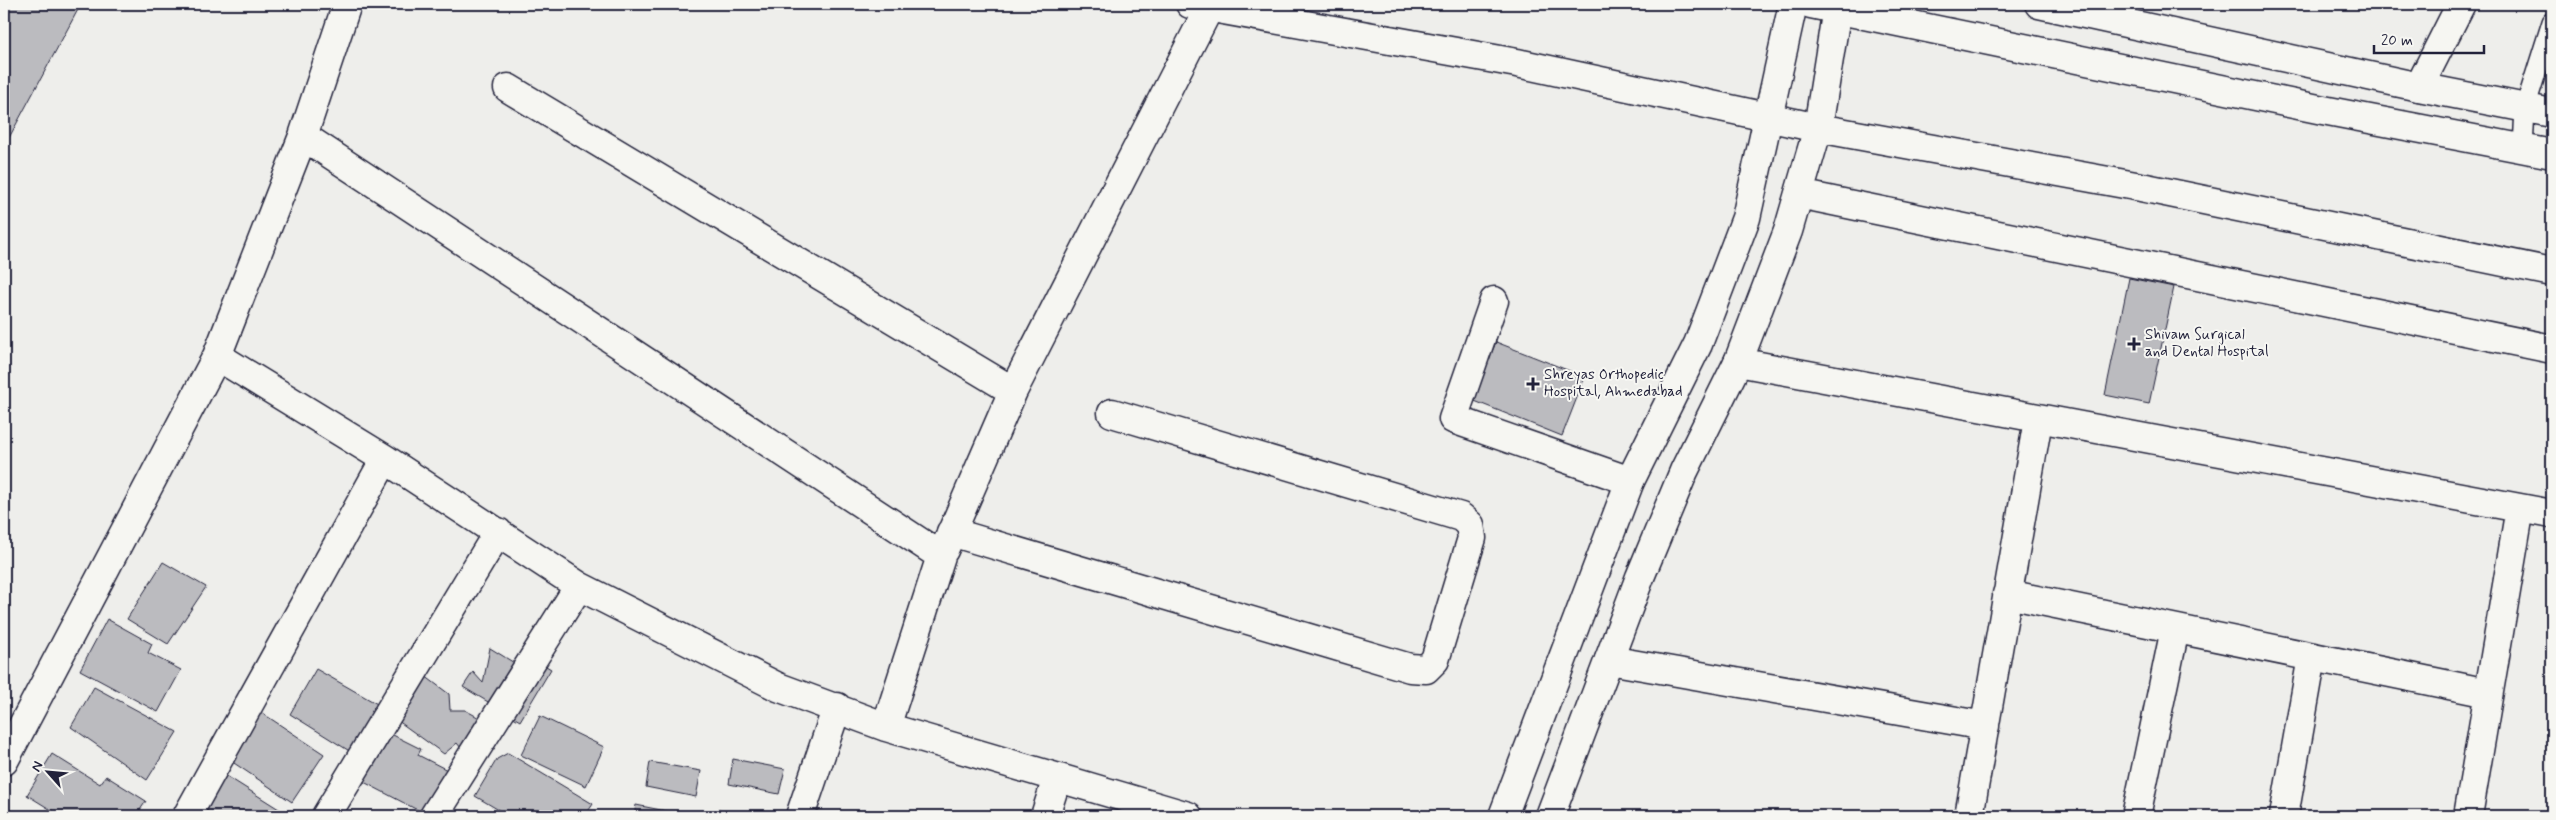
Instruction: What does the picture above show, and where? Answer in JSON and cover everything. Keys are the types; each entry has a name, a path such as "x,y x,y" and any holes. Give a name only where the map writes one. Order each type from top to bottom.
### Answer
{"street":[{"path":"4,761 217,356 303,136 347,4"},
{"path":"1502,816 1630,482 1702,335 1746,218 1770,117 1793,4"},
{"path":"1811,4 2323,110 2552,154"},
{"path":"2039,4 2419,87 2552,113"},
{"path":"2419,87 2461,4"},
{"path":"886,727 946,544 1013,391 1200,6 1517,64 1818,128 2140,187 2552,272"},
{"path":"1550,816 1684,471 1738,362 1788,231 1818,128 1837,8"},
{"path":"508,88 1013,391"},
{"path":"303,136 946,544 1410,668 1426,669 1435,660 1472,538 1470,526 1461,517 1112,413"},
{"path":"1799,194 2552,349"},
{"path":"1494,302 1453,419 1630,482"},
{"path":"217,356 385,459 579,586 778,687 837,707 886,727 1188,816"},
{"path":"1738,362 2038,420 2552,514"},
{"path":"1969,816 2038,420"},
{"path":"187,816 385,459"},
{"path":"2468,816 2520,508"},
{"path":"326,816 498,532"},
{"path":"434,816 579,586"},
{"path":"2007,594 2488,693"},
{"path":"2136,816 2175,629"},
{"path":"2284,816 2312,657"},
{"path":"1609,660 1984,726"},
{"path":"800,816 837,707"},
{"path":"1045,816 1057,778"}],"lane":[{"path":"2523,149 2525,108 2552,22"}],"building":[{"path":"4,4 81,4 4,147"},
{"path":"2129,278 2174,287 2149,404 2105,395"},
{"path":"1496,342 1585,377 1562,436 1472,400"},
{"path":"163,562 206,587 168,644 127,619"},
{"path":"107,619 152,644 148,653 181,670 158,712 80,670"},
{"path":"490,648 516,664 523,652 551,669 520,721 463,687 473,672 483,683"},
{"path":"316,669 379,705 351,752 290,714"},
{"path":"425,676 449,694 450,710 465,710 492,725 472,762 457,743 444,754 394,718"},
{"path":"94,687 177,732 147,780 71,727"},
{"path":"253,707 324,754 292,802 222,755"},
{"path":"540,716 604,747 586,786 521,755"},
{"path":"387,732 421,749 418,755 457,775 429,816 362,781"},
{"path":"508,753 593,804 585,816 509,816 475,796 497,759"},
{"path":"52,754 100,784 106,776 146,801 136,816 61,816 27,795"},
{"path":"733,759 785,769 779,794 729,784"},
{"path":"650,762 701,771 696,797 646,787"},
{"path":"225,775 290,816 199,816"},
{"path":"636,805 686,815 686,816 634,816"},
{"path":"718,810 754,816 717,816"}],"place":[{"name":"Shivam Surgical and Dental Hospital","path":"2134,344"},
{"name":"Shreyas Orthopedic Hospital, Ahmedabad","path":"1533,384"}]}
